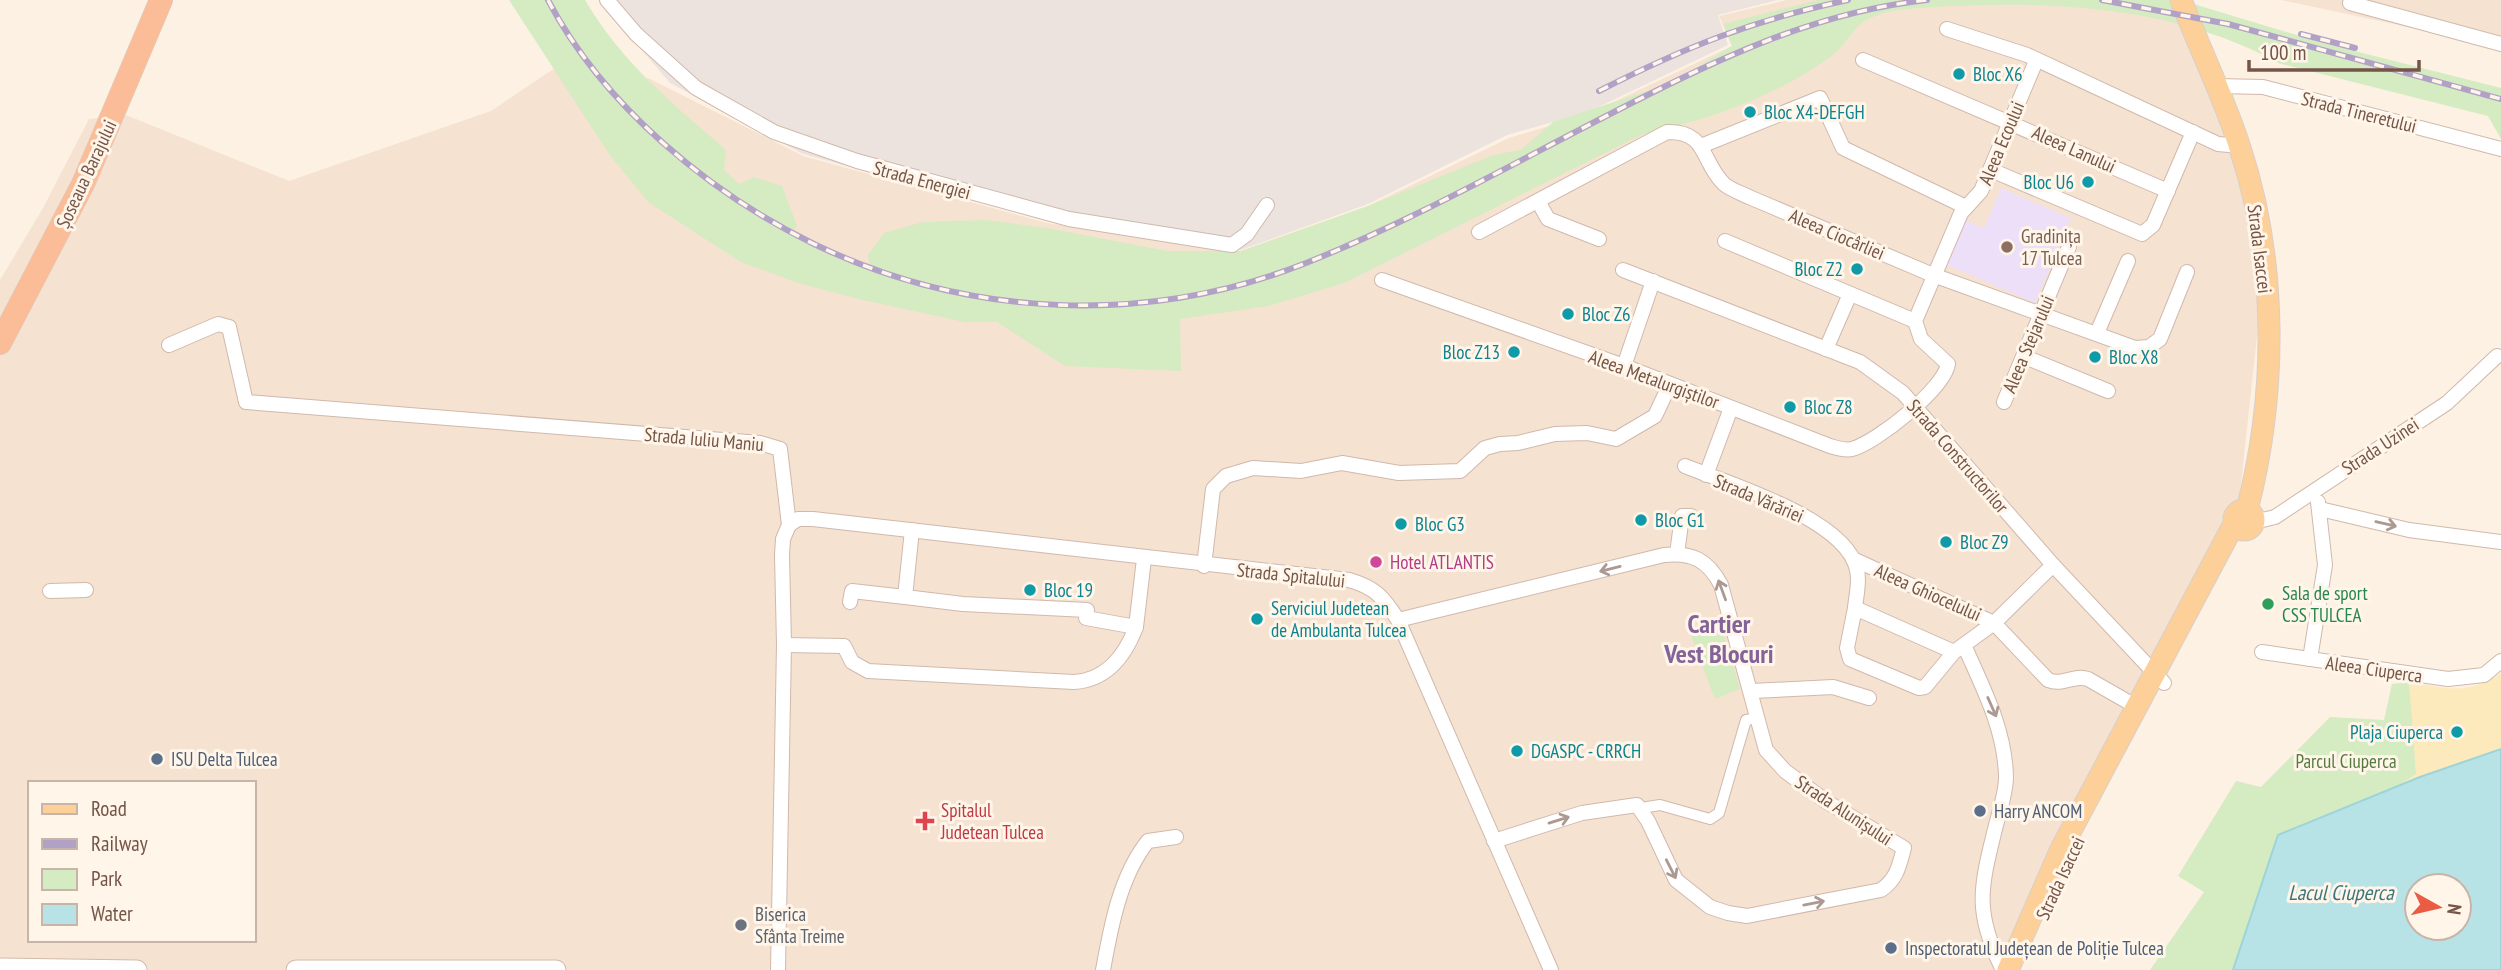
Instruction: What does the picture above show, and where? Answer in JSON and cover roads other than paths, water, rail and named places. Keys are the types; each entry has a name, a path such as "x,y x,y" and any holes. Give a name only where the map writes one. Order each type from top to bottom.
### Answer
{"highway":[{"name":"Șoseaua Barajului","path":"0,343 83,184 161,0"}],"main road":[{"name":"Strada Isaccei","path":"2020,970 2053,887 2160,678 2245,522 2262,445 2267,406 2268,337 2261,239 2240,146 2180,0"},
{"name":"Strada Isaccei","path":"2008,970 2044,883 2137,707 2160,678"},
{"path":"0,968 137,970"},
{"path":"296,970 556,970"}],"street":[{"name":"Strada Energiei","path":"607,0 636,34 696,88 774,131 857,162 1069,219 1208,243 1232,245 1247,234 1267,205"},
{"path":"2351,0 2350,3 2501,44"},
{"path":"1947,29 2036,61 2218,144 2240,146"},
{"name":"Aleea Lanului","path":"1863,60 2011,121 2168,191"},
{"name":"Aleea Ecoului","path":"1915,321 1933,275 1966,207 1981,191 1991,170 2036,61"},
{"name":"Strada Tineretului","path":"2217,86 2263,88 2501,149"},
{"path":"1479,232 1539,203 1667,132 1687,133 1701,146 1820,97 1843,148 1966,207"},
{"path":"1991,170 2137,234 2146,233 2153,225 2193,132"},
{"name":"Aleea Ciocârliei","path":"1701,146 1726,185 1933,275 2135,348 2155,345 2160,339 2187,272"},
{"path":"1539,203 1549,219 1599,239"},
{"path":"1725,241 1915,321 1921,339 1948,364 1944,380 1917,406"},
{"name":"Aleea Stejarului","path":"2004,402 2025,357 2068,247"},
{"path":"2098,333 2128,261"},
{"name":"Strada Constructorilor","path":"1623,270 1860,362 1917,406 2053,565 2160,678"},
{"name":"Aleea Metalurgiștilor","path":"1382,280 1624,366 1843,450 1853,449 1917,406"},
{"path":"1624,366 1653,281"},
{"path":"1826,349 1850,294"},
{"name":"Strada Iuliu Maniu","path":"169,345 218,324 229,327 246,402 774,445 780,449 789,525 783,539 782,555 784,645 778,970"},
{"name":"Strada Uzinei","path":"2245,522 2275,517 2447,403 2497,356"},
{"path":"2025,357 2108,391"},
{"path":"1204,566 1213,489 1219,481 1233,473 1261,468 1301,471 1342,463 1399,472 1460,471 1485,448 1500,443 1587,433 1616,439 1643,426 1655,416 1670,384"},
{"path":"1706,475 1731,408"},
{"name":"Strada Vărăriei","path":"1685,466 1797,511 1819,525 1853,558"},
{"name":"Aleea Ciuperca","path":"2315,490 2320,509 2325,565 2310,659 2448,679 2484,674 2501,661"},
{"path":"2320,509 2409,530 2501,542"},
{"path":"1398,620 1677,554 1682,516 1691,516"},
{"name":"Strada Spitalului","path":"789,525 799,519 814,519 1204,566 1349,580 1367,585 1384,599 1398,620 1551,970"},
{"path":"905,597 912,530"},
{"name":"Strada Alunișului","path":"1641,808 1676,880 1710,907 1747,916 1870,892 1892,882 1904,848 1827,802 1785,771 1766,750 1752,691 1715,573 1699,559 1677,554"},
{"path":"1853,558 1858,571 1848,656 1855,664 1919,688 1930,684 1959,649 1994,622 2053,565"},
{"name":"Aleea Ghiocelului","path":"1853,558 1994,622 2048,680 2059,683 2080,676 2137,707"},
{"path":"784,645 844,646 852,662 868,671 1087,681 1115,663 1127,649 1136,627 1144,559"},
{"path":"50,591 86,590"},
{"path":"850,602 852,591 963,604 1087,610 1086,618 1136,627"},
{"path":"1855,608 1959,649 1997,719 2006,779 1981,891 1982,917 1990,945 2003,970"},
{"path":"2262,652 2310,659"},
{"path":"1752,691 1833,687 1869,698"},
{"path":"1494,841 1582,813 1632,804 1641,808 1660,806 1710,820 1719,813 1746,720 1758,718"},
{"path":"1102,970 1125,882 1137,855 1148,841 1176,837"}],"water":[{"name":"Lacul Ciuperca","path":"2501,749 2501,970 2233,970 2278,835 2420,777"}],"railway":[{"path":"548,0 571,39 629,110 698,172 775,223 814,244 873,269 933,287 995,299 1058,305 1121,304 1184,297 1245,283 1306,263 1423,210 1727,57 1765,41 1844,15 1927,0"},
{"path":"1599,91 1720,36 1781,16 1848,0"},
{"path":"2102,0 2228,24 2501,99"},
{"path":"2301,34 2355,48"}],"place":[{"name":"Bloc X6","path":"1959,74"},
{"name":"Bloc X4-DEFGH","path":"1750,112"},
{"name":"Bloc U6","path":"2088,182"},
{"name":"Gradinița 17 Tulcea","path":"2007,247"},
{"name":"Bloc Z2","path":"1857,269"},
{"name":"Bloc Z6","path":"1568,314"},
{"name":"Bloc Z13","path":"1514,352"},
{"name":"Bloc X8","path":"2095,357"},
{"name":"Bloc Z8","path":"1790,407"},
{"name":"Bloc G1","path":"1641,520"},
{"name":"Bloc G3","path":"1401,524"},
{"name":"Bloc Z9","path":"1946,542"},
{"name":"Hotel ATLANTIS","path":"1376,562"},
{"name":"Bloc 19","path":"1030,590"},
{"name":"Sala de sport CSS TULCEA","path":"2268,604"},
{"name":"Serviciul Judetean de Ambulanta Tulcea","path":"1257,619"},
{"name":"Plaja Ciuperca","path":"2457,732"},
{"name":"DGASPC - CRRCH","path":"1517,751"},
{"name":"ISU Delta Tulcea","path":"157,759"},
{"name":"Harry ANCOM","path":"1980,811"},
{"name":"Spitalul Judetean Tulcea","path":"925,821"},
{"name":"Biserica Sfânta Treime","path":"741,925"},
{"name":"Inspectoratul Județean de Poliție Tulcea","path":"1891,948"}],"district":[{"name":"Cartier Vest Blocuri","path":"1719,638"}],"park label":[{"name":"Parcul Ciuperca","path":"2346,761"}]}
